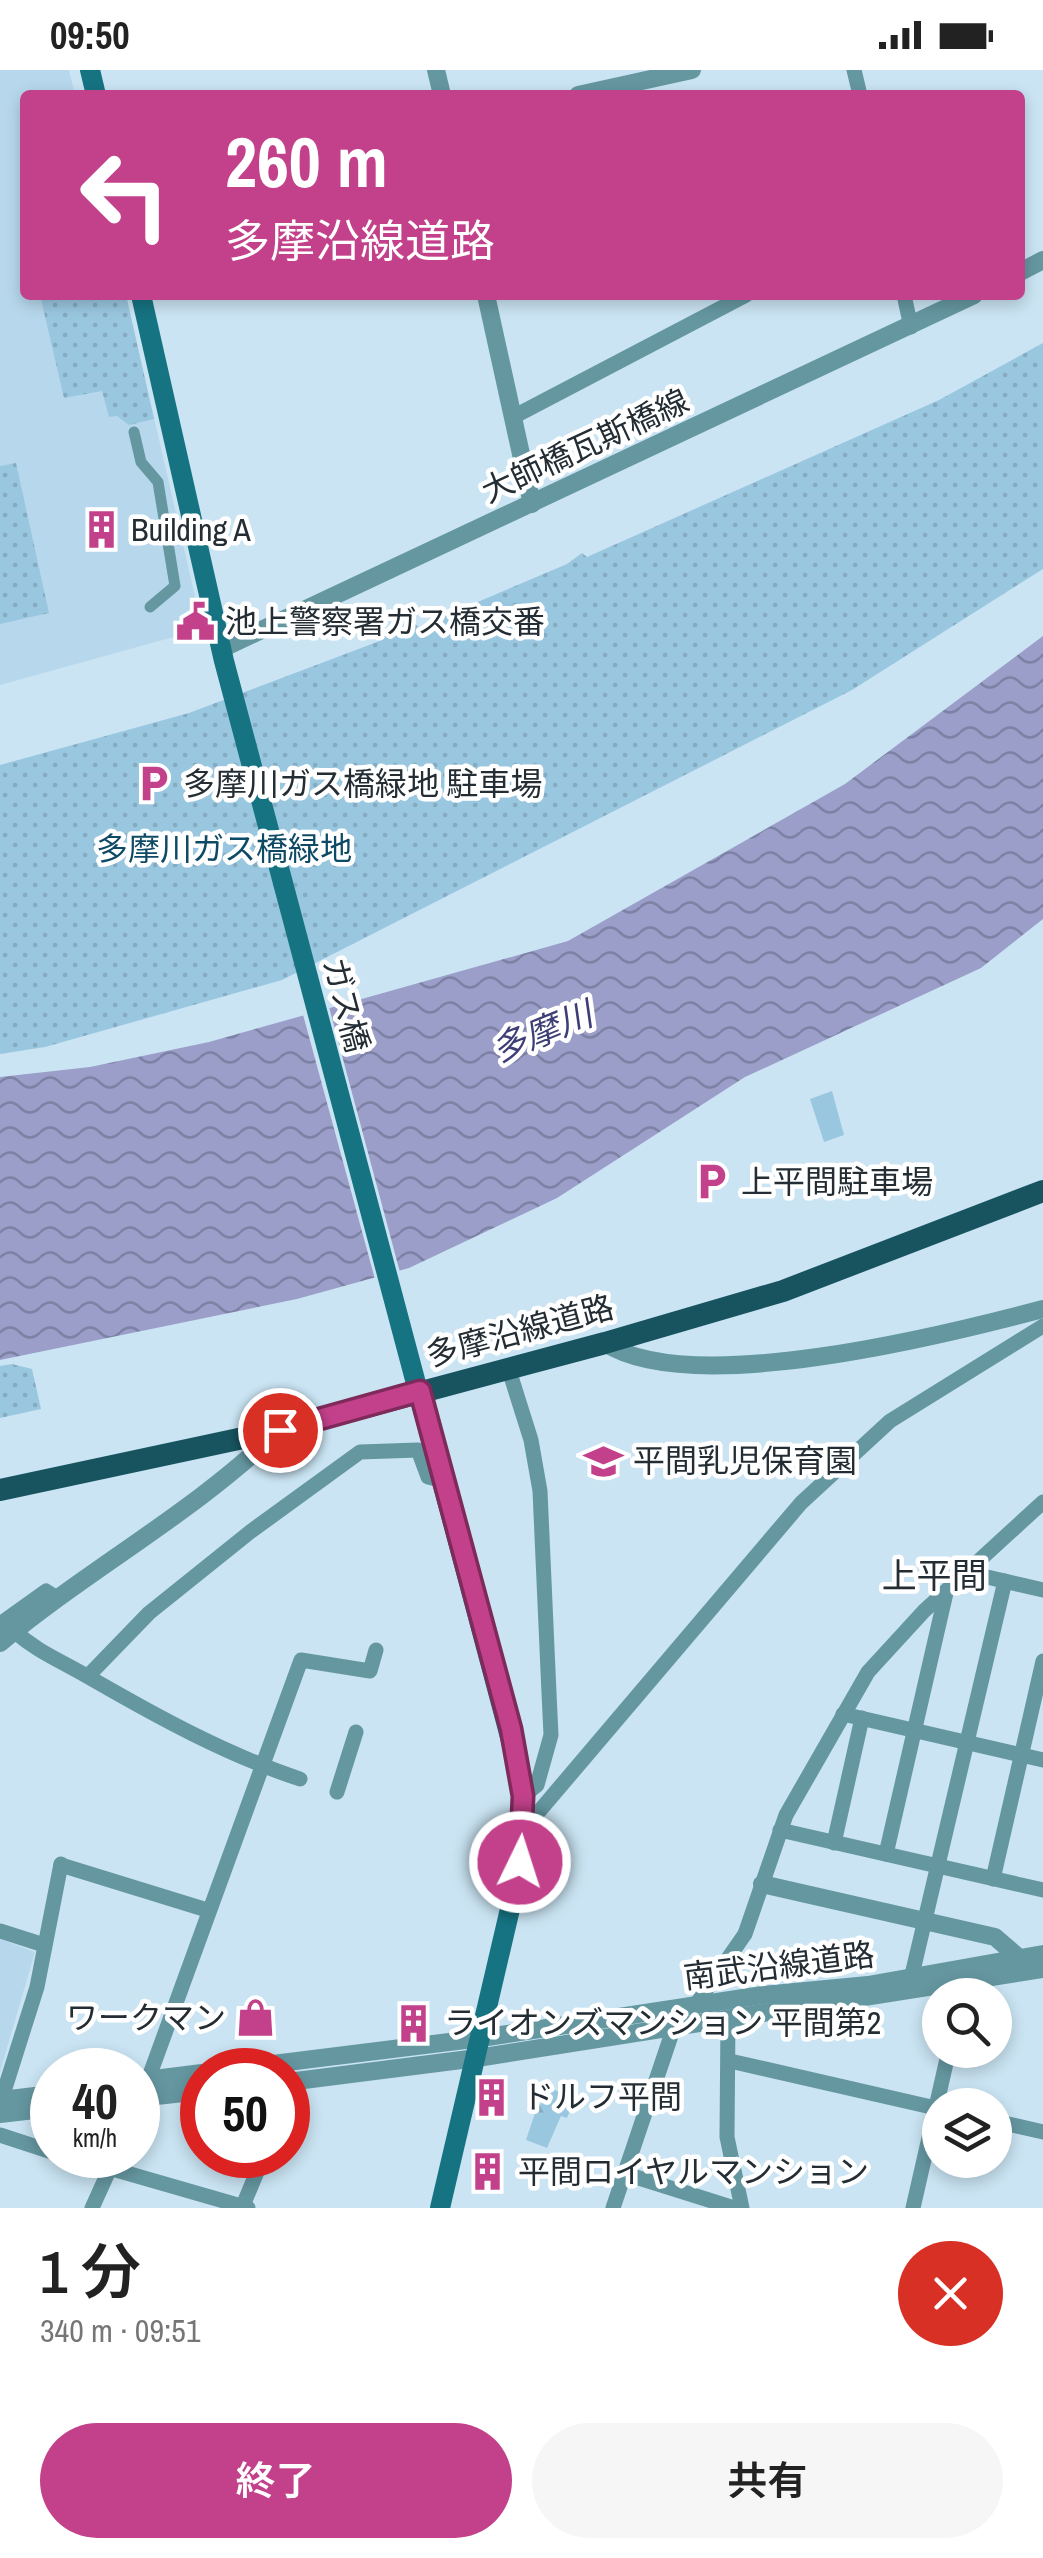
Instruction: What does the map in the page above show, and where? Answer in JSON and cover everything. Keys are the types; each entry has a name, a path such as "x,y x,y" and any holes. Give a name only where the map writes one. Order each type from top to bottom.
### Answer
{"main road":[{"name":"ガス橋","path":"142,300 222,655 511,1729 523,1796 525,1828 479,2048 440,2208"},
{"name":"多摩沿線道路","path":"0,1490 280,1430 605,1343 782,1291 1043,1191"}],"street":[{"path":"595,90 651,74 692,70"},
{"path":"487,300 532,504"},
{"path":"513,417 736,300"},
{"path":"905,300 911,327"},
{"name":"大師橋瓦斯橋線","path":"222,655 964,300"},
{"path":"134,432 140,462 158,482 172,548 175,586 150,608"},
{"path":"605,1343 647,1360 752,1364 908,1339 1043,1309"},
{"path":"525,1828 812,1492 890,1421 1043,1326"},
{"path":"508,1367 531,1440 540,1491 550,1721 537,1785 523,1796"},
{"path":"280,1430 239,1469 5,1633 136,1706 262,1766 300,1779"},
{"path":"88,1676 149,1614 250,1532 360,1452 418,1450 428,1477 444,1481"},
{"path":"613,2208 682,2014 744,1934 783,1822 868,1672 1043,1502"},
{"path":"970,1573 1043,1590"},
{"path":"912,1979 1005,1581"},
{"path":"886,1854 946,1593"},
{"path":"157,2048 301,1660 370,1671 376,1650"},
{"path":"993,1878 1043,1661"},
{"path":"843,1714 1043,1760"},
{"path":"834,1842 862,1718"},
{"path":"338,1792 356,1732"},
{"path":"783,1822 834,1842 1043,1890"},
{"path":"30,2097 0,2102 37,1987 61,1864 207,1910"},
{"path":"762,1884 995,1938 1018,1957"},
{"path":"0,1931 44,1945"},
{"name":"南武沿線道路","path":"310,2083 479,2048 912,1979 1043,1954"},
{"name":"南武沿線道路","path":"1010,1978 1043,1970"},
{"name":"南武沿線道路","path":"682,2014 728,2017 922,1994"},
{"path":"728,2017 727,2137 742,2208"},
{"name":"南武沿線道路","path":"310,2063 479,2048"},
{"path":"730,2061 922,2104"},
{"path":"0,2114 30,2111"},
{"path":"1012,2125 1043,2132"},
{"path":"0,2136 30,2145"},
{"path":"913,2208 922,2172"},
{"path":"623,2173 734,2208"},
{"path":"92,2208 106,2178"},
{"path":"159,2178 244,2208 255,2178"}],"shaded area":[{"path":"0,70 69,70 74,90 20,90 20,300 127,300 199,614 184,617 188,633 0,685"},
{"path":"0,1939 35,1952 0,2072"}],"green space":[{"path":"41,300 127,300 154,419 129,425 117,416 109,417 102,391 64,398"},
{"name":"多摩川ガス橋緑地","path":"1043,343 1043,569 852,690 282,980 45,1047 0,1054 0,765 189,713 377,642 387,632 412,622 419,627 567,564 582,553 587,557 939,400"},
{"path":"16,463 49,613 0,624 0,466"},
{"path":"832,1091 844,1135 824,1142 810,1099"},
{"path":"12,1364 32,1369 41,1409 0,1418 0,1366"},
{"path":"537,2083 575,2098 567,2118 561,2116 547,2148 526,2140 536,2110 546,2097"}],"water":[{"name":"多摩川","path":"1043,636 1043,919 981,968 745,1077 557,1198 409,1268 297,1299 0,1360 0,1077 90,1067 209,1042 568,941 845,784"}],"pier":[{"path":"328,1003 401,1276 376,1283 302,1011"}],"place":[{"name":"Building A","path":"101,530"},
{"name":"池上警察署ガス橋交番","path":"195,622"},
{"name":"多摩川ガス橋緑地 駐車場","path":"153,784"},
{"name":"上平間駐車場","path":"711,1182"},
{"name":"平間乳児保育園","path":"603,1461"},
{"name":"ワークマン","path":"256,2018"},
{"name":"ライオンズマンション 平間第2","path":"414,2023"},
{"name":"ドルフ平間","path":"492,2097"},
{"name":"平間ロイヤルマンション","path":"488,2172"}],"district":[{"name":"上平間","path":"934,1576"}],"route":[{"path":"280,1430 420,1391 511,1729 523,1796 525,1828 520,1862"}]}
